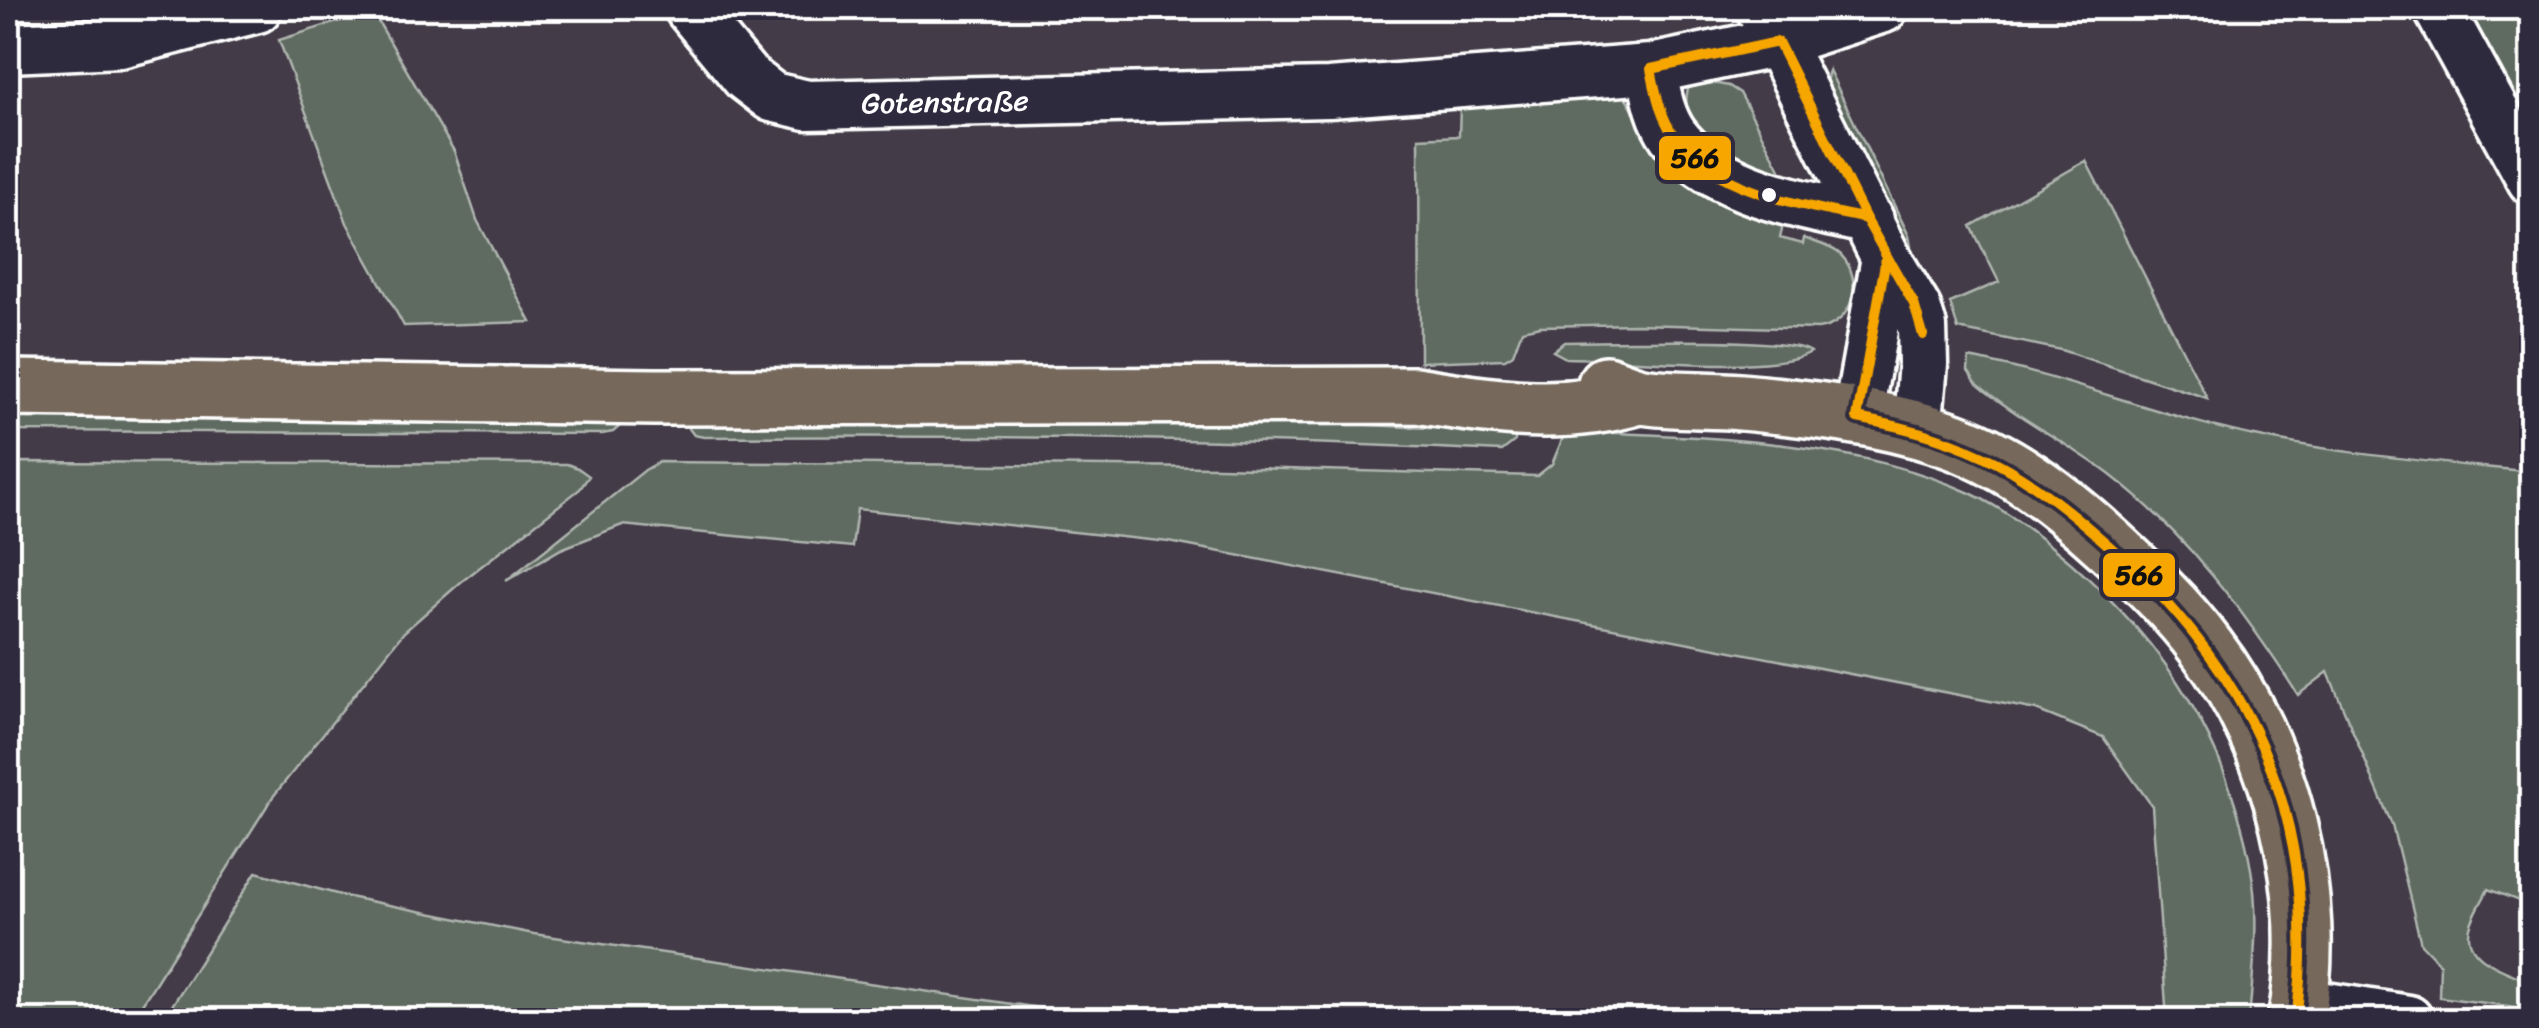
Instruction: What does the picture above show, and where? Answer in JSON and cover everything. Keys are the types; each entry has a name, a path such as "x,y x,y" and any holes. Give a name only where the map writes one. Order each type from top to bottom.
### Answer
{"main road":[{"path":"8,388 655,396 1416,394 1538,410 1583,409 1639,396 1754,404 1918,430 1978,452 2056,500 2130,565 2180,616 2234,688 2273,770 2289,830 2302,922 2298,1012"}],"street":[{"path":"8,48 120,43 257,8"},
{"name":"Gotenstraße","path":"688,8 746,77 772,97 807,105 1329,93 1651,69 1770,25 1883,8"},
{"path":"2438,8 2532,180"},
{"path":"1770,25 1916,308 1922,327 1923,364 1918,430"},
{"path":"1651,69 1660,111 1672,134 1692,156 1719,174 1878,239"},
{"path":"1857,418 1878,239"},
{"path":"2298,1012 2408,1020"}],"green space":[{"path":"2496,8 2531,8 2531,137 2463,26"},
{"path":"372,11 454,151 477,220 531,322 404,326 347,223 279,40"},
{"path":"1829,70 1909,236 1909,254 1825,86"},
{"path":"1702,81 1729,86 1740,93 1781,171 1781,180 1733,157 1702,135 1687,107 1688,89"},
{"path":"1625,96 1652,140 1784,221 1780,238 1803,244 1804,238 1841,255 1852,277 1852,300 1847,310 1830,326 1818,329 1636,324 1540,326 1522,330 1513,354 1505,359 1420,362 1419,138 1459,136 1460,106"},
{"path":"2086,161 2207,398 2061,350 1958,329 1950,303 1999,282 1971,226"},
{"path":"1564,342 1780,344 1811,352 1764,363 1694,364 1566,358 1553,351"},
{"path":"1969,358 2250,435 2355,453 2531,472 2531,894 2524,903 2488,889 2469,934 2471,944 2483,959 2531,982 2531,1009 2439,997 2440,964 2421,944 2392,825 2328,672 2298,695 2236,605 2164,522 2109,474 1976,383 1968,371"},
{"path":"8,407 619,422 620,426 602,434 8,431"},
{"path":"1310,422 1466,430 1515,435 1515,441 1502,451 1103,438 704,437 694,435 687,426 687,423"},
{"path":"1589,432 1783,445 1880,462 1984,500 2070,562 2105,594 2164,662 2209,738 2227,779 2241,823 2254,888 2255,944 2249,1020 2167,1020 2152,806 2103,737 2036,710 1169,542 857,509 852,547 622,525 561,549 506,581 659,462 1219,467 1537,476 1552,464 1564,435"},
{"path":"8,462 567,464 589,476 580,489 404,632 272,798 132,1020 8,1020"},
{"path":"256,872 344,896 534,934 1122,1020 163,1020"}],"transit line":[{"name":"566","path":"1778,42 1866,219 1757,192 1730,180 1685,149 1669,128 1651,69 1778,42"},
{"name":"566","path":"1866,219 1914,304 1923,335"},
{"name":"566","path":"1886,258 1857,418 1935,437 2026,480 2116,552 2166,601 2208,652 2242,706 2269,762 2287,821 2298,884 2301,950 2296,1020"}]}
